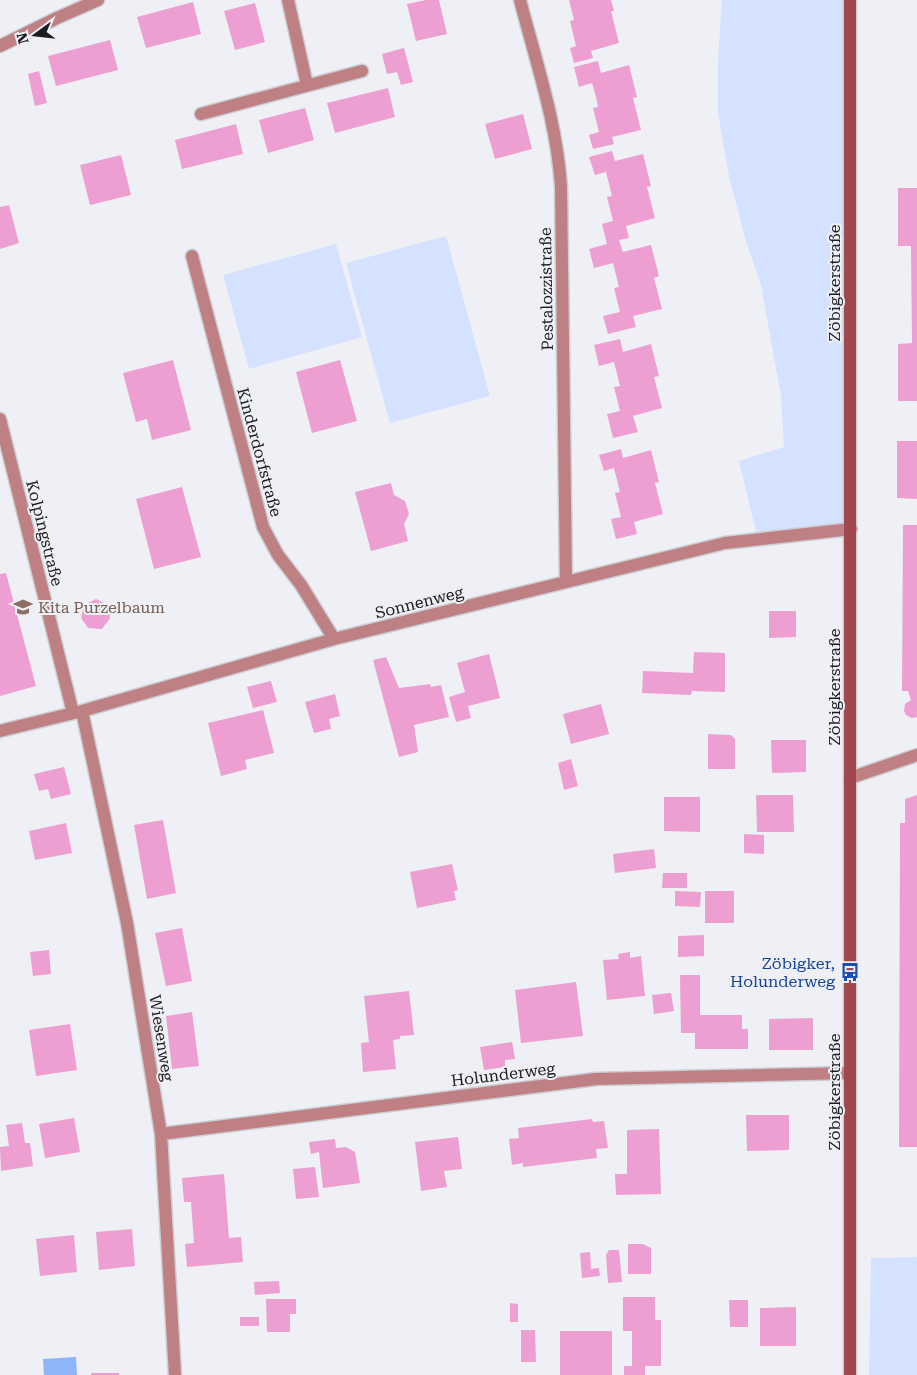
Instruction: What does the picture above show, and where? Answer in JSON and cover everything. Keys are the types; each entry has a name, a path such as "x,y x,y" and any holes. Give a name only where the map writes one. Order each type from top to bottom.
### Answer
{"main road":[{"name":"Zöbigkerstraße","path":"850,0 850,1375"}],"street":[{"path":"0,46 98,0"},
{"path":"288,0 307,85"},
{"name":"Pestalozzistraße","path":"520,0 559,155 566,582"},
{"path":"201,114 362,71"},
{"name":"Kinderdorfstraße","path":"192,256 263,527 278,555 301,585 334,639"},
{"name":"Kolpingstraße","path":"0,419 77,712"},
{"name":"Sonnenweg","path":"0,732 334,639 725,543 850,529"},
{"name":"Wiesenweg","path":"77,712 127,923 161,1134 175,1375"},
{"path":"850,778 917,754"},
{"name":"Holunderweg","path":"161,1134 596,1079 850,1073"}],"shaded area":[{"path":"722,0 850,0 851,529 758,540 739,461 784,447 781,396 761,285 745,238 729,176 718,113 718,61"},
{"path":"446,236 490,396 390,423 346,263"},
{"path":"336,244 362,337 249,369 223,275"},
{"path":"917,1257 917,1375 869,1375 871,1258"}],"water":[{"path":"76,1357 77,1375 44,1375 43,1359"}],"building":[{"path":"426,0 439,0 447,34 416,41 407,4"},
{"path":"569,0 611,0 614,11 611,11 619,43 591,51 593,58 574,63 570,48 576,46 570,21 574,20"},
{"path":"193,2 201,34 146,48 137,17"},
{"path":"255,3 265,42 235,50 224,11"},
{"path":"110,40 118,70 56,86 48,56"},
{"path":"404,48 413,82 401,85 397,72 387,74 382,54"},
{"path":"598,61 601,73 629,65 637,97 633,98 641,130 612,137 614,144 593,149 589,135 599,132 593,108 598,107 596,97 592,83 579,87 574,67"},
{"path":"39,71 47,103 35,106 28,74"},
{"path":"388,88 395,117 335,133 327,103"},
{"path":"305,108 314,140 268,153 259,120"},
{"path":"523,114 532,149 495,159 485,124"},
{"path":"236,124 243,154 182,169 175,140"},
{"path":"612,151 615,161 643,154 651,186 647,187 655,218 626,226 629,238 619,240 623,252 651,245 659,276 654,278 662,309 633,316 636,327 608,334 603,316 620,312 614,288 619,287 613,263 594,268 589,249 607,244 602,224 613,221 607,197 612,196 606,172 595,175 589,157"},
{"path":"121,155 131,195 90,205 80,165"},
{"path":"898,188 917,188 917,401 898,401 898,344 912,343 911,246 898,246"},
{"path":"9,205 19,243 0,249 0,207"},
{"path":"620,339 623,352 651,344 659,376 654,377 662,408 633,416 638,432 613,438 607,414 620,411 614,387 620,386 614,362 599,366 594,345"},
{"path":"173,360 191,430 152,440 147,419 136,422 123,373"},
{"path":"340,360 357,421 312,433 296,372"},
{"path":"897,441 917,441 917,499 897,498"},
{"path":"621,449 623,458 651,450 659,482 655,483 663,514 634,522 637,534 616,539 611,519 621,517 615,493 620,492 614,468 604,471 599,455"},
{"path":"391,483 394,495 405,501 409,514 404,524 408,541 371,551 355,492"},
{"path":"182,487 201,557 154,569 136,499"},
{"path":"903,525 917,525 917,717 912,718 906,715 904,711 905,704 911,700 908,691 902,691"},
{"path":"6,573 36,686 0,696 0,574"},
{"path":"96,599 108,605 110,618 102,629 88,628 81,618 84,605"},
{"path":"769,611 796,611 796,637 769,638"},
{"path":"694,652 725,653 725,692 692,691 691,695 642,693 643,671 693,673"},
{"path":"489,654 500,698 468,706 471,718 456,722 449,697 465,692 457,663"},
{"path":"386,657 399,688 430,684 431,687 441,685 449,717 414,725 418,752 399,757 373,660"},
{"path":"271,681 277,702 253,708 247,687"},
{"path":"335,694 340,716 329,719 331,729 314,733 305,702"},
{"path":"601,704 609,734 571,744 563,714"},
{"path":"263,710 274,753 245,760 247,769 221,776 208,723"},
{"path":"708,734 731,735 735,739 735,769 708,769"},
{"path":"771,740 806,740 806,772 772,773"},
{"path":"571,759 578,786 564,790 558,763"},
{"path":"64,767 71,794 51,799 48,789 39,791 34,774"},
{"path":"756,795 793,795 794,832 757,832"},
{"path":"917,795 917,1147 899,1147 900,823 905,823 905,799"},
{"path":"664,797 700,797 700,832 664,831"},
{"path":"163,820 176,893 147,899 134,825"},
{"path":"66,823 72,853 35,860 29,831"},
{"path":"744,834 764,835 764,854 744,853"},
{"path":"654,849 656,868 615,873 613,854"},
{"path":"452,864 458,890 454,891 456,900 417,908 410,872"},
{"path":"663,873 687,873 687,888 662,888"},
{"path":"675,891 701,892 700,907 675,906"},
{"path":"705,891 734,891 734,923 705,923"},
{"path":"182,928 192,981 166,986 155,933"},
{"path":"704,935 704,956 678,957 678,936"},
{"path":"49,950 51,974 33,976 30,952"},
{"path":"630,952 630,958 641,956 645,996 607,1000 603,960 619,959 618,954"},
{"path":"680,975 700,975 700,1015 742,1015 742,1029 748,1029 748,1049 695,1049 695,1033 681,1033"},
{"path":"576,982 583,1036 521,1043 515,990"},
{"path":"409,991 414,1035 400,1036 400,1039 393,1040 396,1069 363,1072 361,1043 369,1042 364,996"},
{"path":"671,993 674,1011 654,1014 652,995"},
{"path":"192,1012 199,1066 172,1069 166,1016"},
{"path":"813,1018 813,1050 769,1050 769,1019"},
{"path":"70,1024 77,1070 36,1076 29,1030"},
{"path":"512,1042 515,1059 505,1060 505,1067 484,1070 480,1047"},
{"path":"746,1115 789,1115 789,1150 747,1151"},
{"path":"74,1118 80,1152 45,1158 39,1124"},
{"path":"592,1119 593,1122 604,1121 608,1148 596,1149 597,1158 523,1167 523,1163 512,1165 509,1139 519,1138 518,1128"},
{"path":"22,1123 25,1143 30,1143 33,1166 1,1171 0,1147 9,1146 6,1125"},
{"path":"659,1129 661,1194 616,1195 615,1174 627,1174 627,1130"},
{"path":"458,1137 462,1169 444,1171 447,1187 421,1191 415,1142"},
{"path":"335,1139 336,1148 346,1147 355,1152 360,1183 323,1188 319,1152 311,1154 309,1142"},
{"path":"315,1167 319,1197 296,1199 293,1169"},
{"path":"224,1174 229,1238 241,1237 243,1262 187,1267 185,1244 194,1243 191,1202 184,1202 182,1178"},
{"path":"132,1229 135,1266 99,1270 96,1232"},
{"path":"74,1235 77,1272 40,1276 36,1239"},
{"path":"628,1244 643,1244 651,1248 651,1274 628,1274"},
{"path":"609,1250 619,1250 622,1282 608,1283 606,1255"},
{"path":"590,1252 591,1269 599,1268 600,1276 582,1278 580,1253"},
{"path":"279,1281 280,1293 255,1295 254,1282"},
{"path":"623,1297 655,1297 655,1320 661,1320 661,1366 645,1366 645,1375 624,1375 624,1366 632,1366 632,1331 623,1331"},
{"path":"266,1299 296,1299 296,1314 290,1314 290,1332 267,1332"},
{"path":"729,1300 748,1300 748,1327 730,1327"},
{"path":"510,1303 518,1304 518,1322 510,1322"},
{"path":"796,1307 796,1346 760,1346 760,1308"},
{"path":"240,1317 259,1317 259,1326 240,1326"},
{"path":"521,1330 535,1330 536,1362 521,1362"},
{"path":"560,1331 612,1331 612,1375 560,1375"},
{"path":"91,1373 119,1373 119,1375 91,1375"}],"place":[{"name":"Kita Purzelbaum","path":"23,607"},
{"name":"Zöbigker, Holunderweg","path":"850,972"}]}
